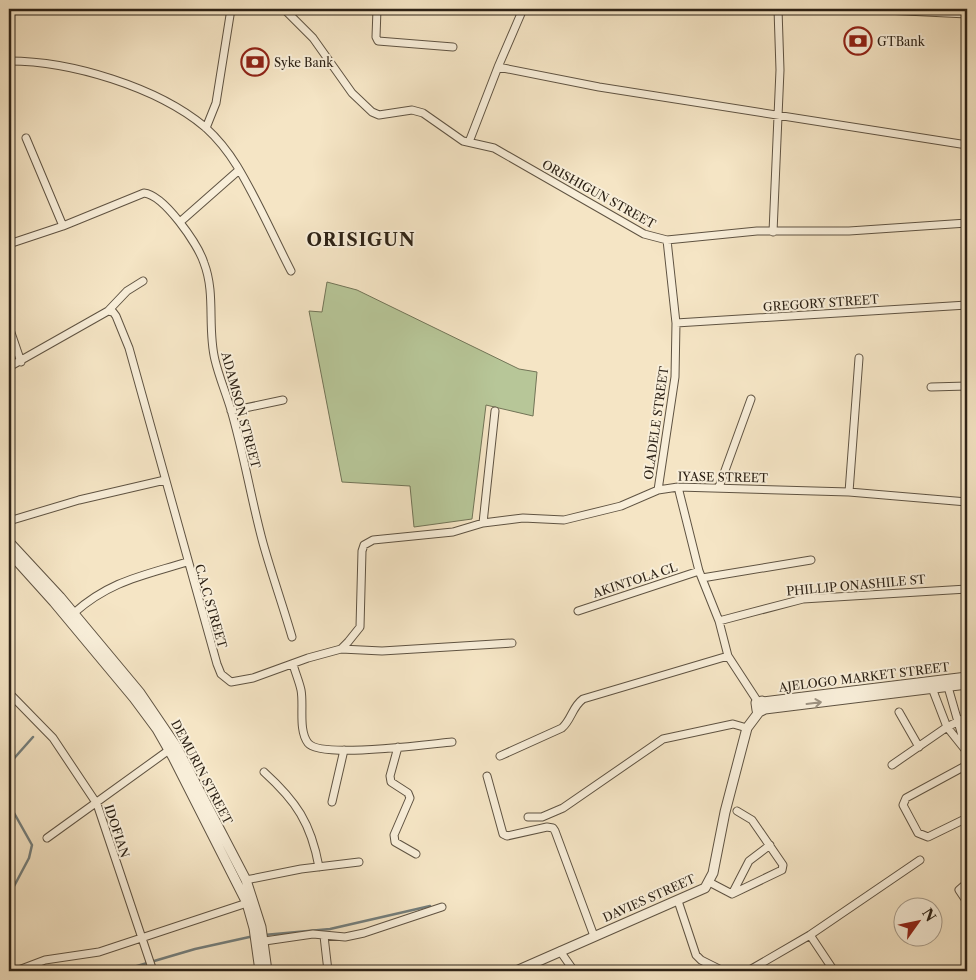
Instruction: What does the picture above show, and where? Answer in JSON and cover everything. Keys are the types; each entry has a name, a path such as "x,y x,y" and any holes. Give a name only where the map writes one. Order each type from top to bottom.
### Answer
{"street":[{"path":"206,128 216,103 231,9"},
{"name":"ORISHIGUN STREET","path":"284,9 313,38 362,105 379,114 417,111 469,142 494,148 644,234 666,240 731,233 849,231 967,222"},
{"path":"377,9 376,37 378,40 453,47"},
{"path":"469,142 523,9"},
{"path":"773,232 776,113 780,70 778,9"},
{"path":"886,9 967,13"},
{"path":"9,62 76,70 115,82 163,101 206,128 239,170 290,271"},
{"path":"498,67 599,87 776,113 967,145"},
{"path":"9,244 63,226 26,138"},
{"path":"180,222 239,170"},
{"name":"ADAMSON STREET","path":"63,226 107,210 138,194 147,193 180,222 204,260 211,288 211,342 231,411 263,543 292,637"},
{"name":"OLADELE STREET","path":"658,490 675,377 676,323 666,240"},
{"path":"9,367 21,362 108,311 127,291 143,281"},
{"name":"GREGORY STREET","path":"676,323 967,305"},
{"name":"C.A.C STREET","path":"108,311 113,312 116,316 124,335 216,664 226,679 236,682 341,649"},
{"path":"9,327 21,362"},
{"path":"849,492 859,358"},
{"path":"931,388 967,386"},
{"path":"719,487 751,399"},
{"path":"231,411 283,400"},
{"path":"341,649 360,627 362,551 364,545 373,540 428,536 483,523 495,410"},
{"path":"9,521 79,500 164,480"},
{"path":"678,487 701,575 718,621 728,656 761,706"},
{"name":"IYASE STREET","path":"483,523 523,518 564,520 621,506 658,490 678,487 849,492 967,502"},
{"name":"DEMURIN STREET","path":"9,542 22,553 74,613 163,725 246,880 267,971"},
{"name":"DEMURIN STREET","path":"9,552 54,602 134,698 169,750 248,903 258,936 260,971"},
{"name":"AKINTOLA CL","path":"578,611 701,575 811,560"},
{"path":"74,613 104,591 125,580 187,562"},
{"name":"PHILLIP ONASHILE ST","path":"718,621 803,600 967,589"},
{"path":"341,649 382,651 512,643"},
{"path":"500,756 562,728 569,721 574,708 583,700 728,656"},
{"path":"293,664 301,690 304,732 307,742 314,749 344,750 452,742"},
{"name":"AJELOGO MARKET STREET","path":"761,706 967,677"},
{"name":"AJELOGO MARKET STREET","path":"761,706 967,684"},
{"path":"948,687 960,721 966,750"},
{"path":"932,688 948,727 966,750"},
{"name":"IDOFIAN","path":"9,693 53,738 97,804 153,969"},
{"name":"DAVIES STREET","path":"516,971 705,888 709,882 747,728 761,706"},
{"path":"899,712 919,747"},
{"path":"892,765 948,727 967,717"},
{"path":"528,817 542,817 563,808 663,739 732,724 747,728"},
{"path":"398,747 390,776 391,782 408,793 410,798 394,835 395,842 416,854"},
{"path":"47,838 97,804 169,750"},
{"path":"332,802 344,750"},
{"path":"967,765 906,798 903,805 918,833 928,837 967,818"},
{"path":"264,772 287,793 306,822 315,845 318,866"},
{"path":"487,776 503,834 507,836 553,828 594,936"},
{"path":"732,894 782,870 783,865 752,820 738,811"},
{"path":"732,894 749,861 770,845"},
{"path":"748,971 810,936 920,860"},
{"path":"246,880 318,866 359,862"},
{"path":"709,882 732,894"},
{"path":"967,883 959,890 967,902"},
{"path":"678,901 696,955 701,960 724,971"},
{"path":"16,971 45,960 99,952 248,903"},
{"path":"258,936 314,934 345,937 364,933 442,907"},
{"path":"324,936 328,971"},
{"path":"810,936 834,971"},
{"path":"560,951 574,971"}],"green space":[{"path":"327,282 357,290 519,369 537,372 533,416 486,405 472,519 414,527 410,486 342,482 309,311 322,312"}],"waterway":[{"path":"9,764 33,737"},
{"path":"9,804 32,845 29,858 12,890 9,907"},
{"path":"264,935 330,929 430,906"},
{"path":"120,971 195,949 254,936"}],"place":[{"name":"GTBank","path":"858,41"},
{"name":"Syke Bank","path":"255,62"}],"district":[{"name":"ORISIGUN","path":"361,240"}]}
